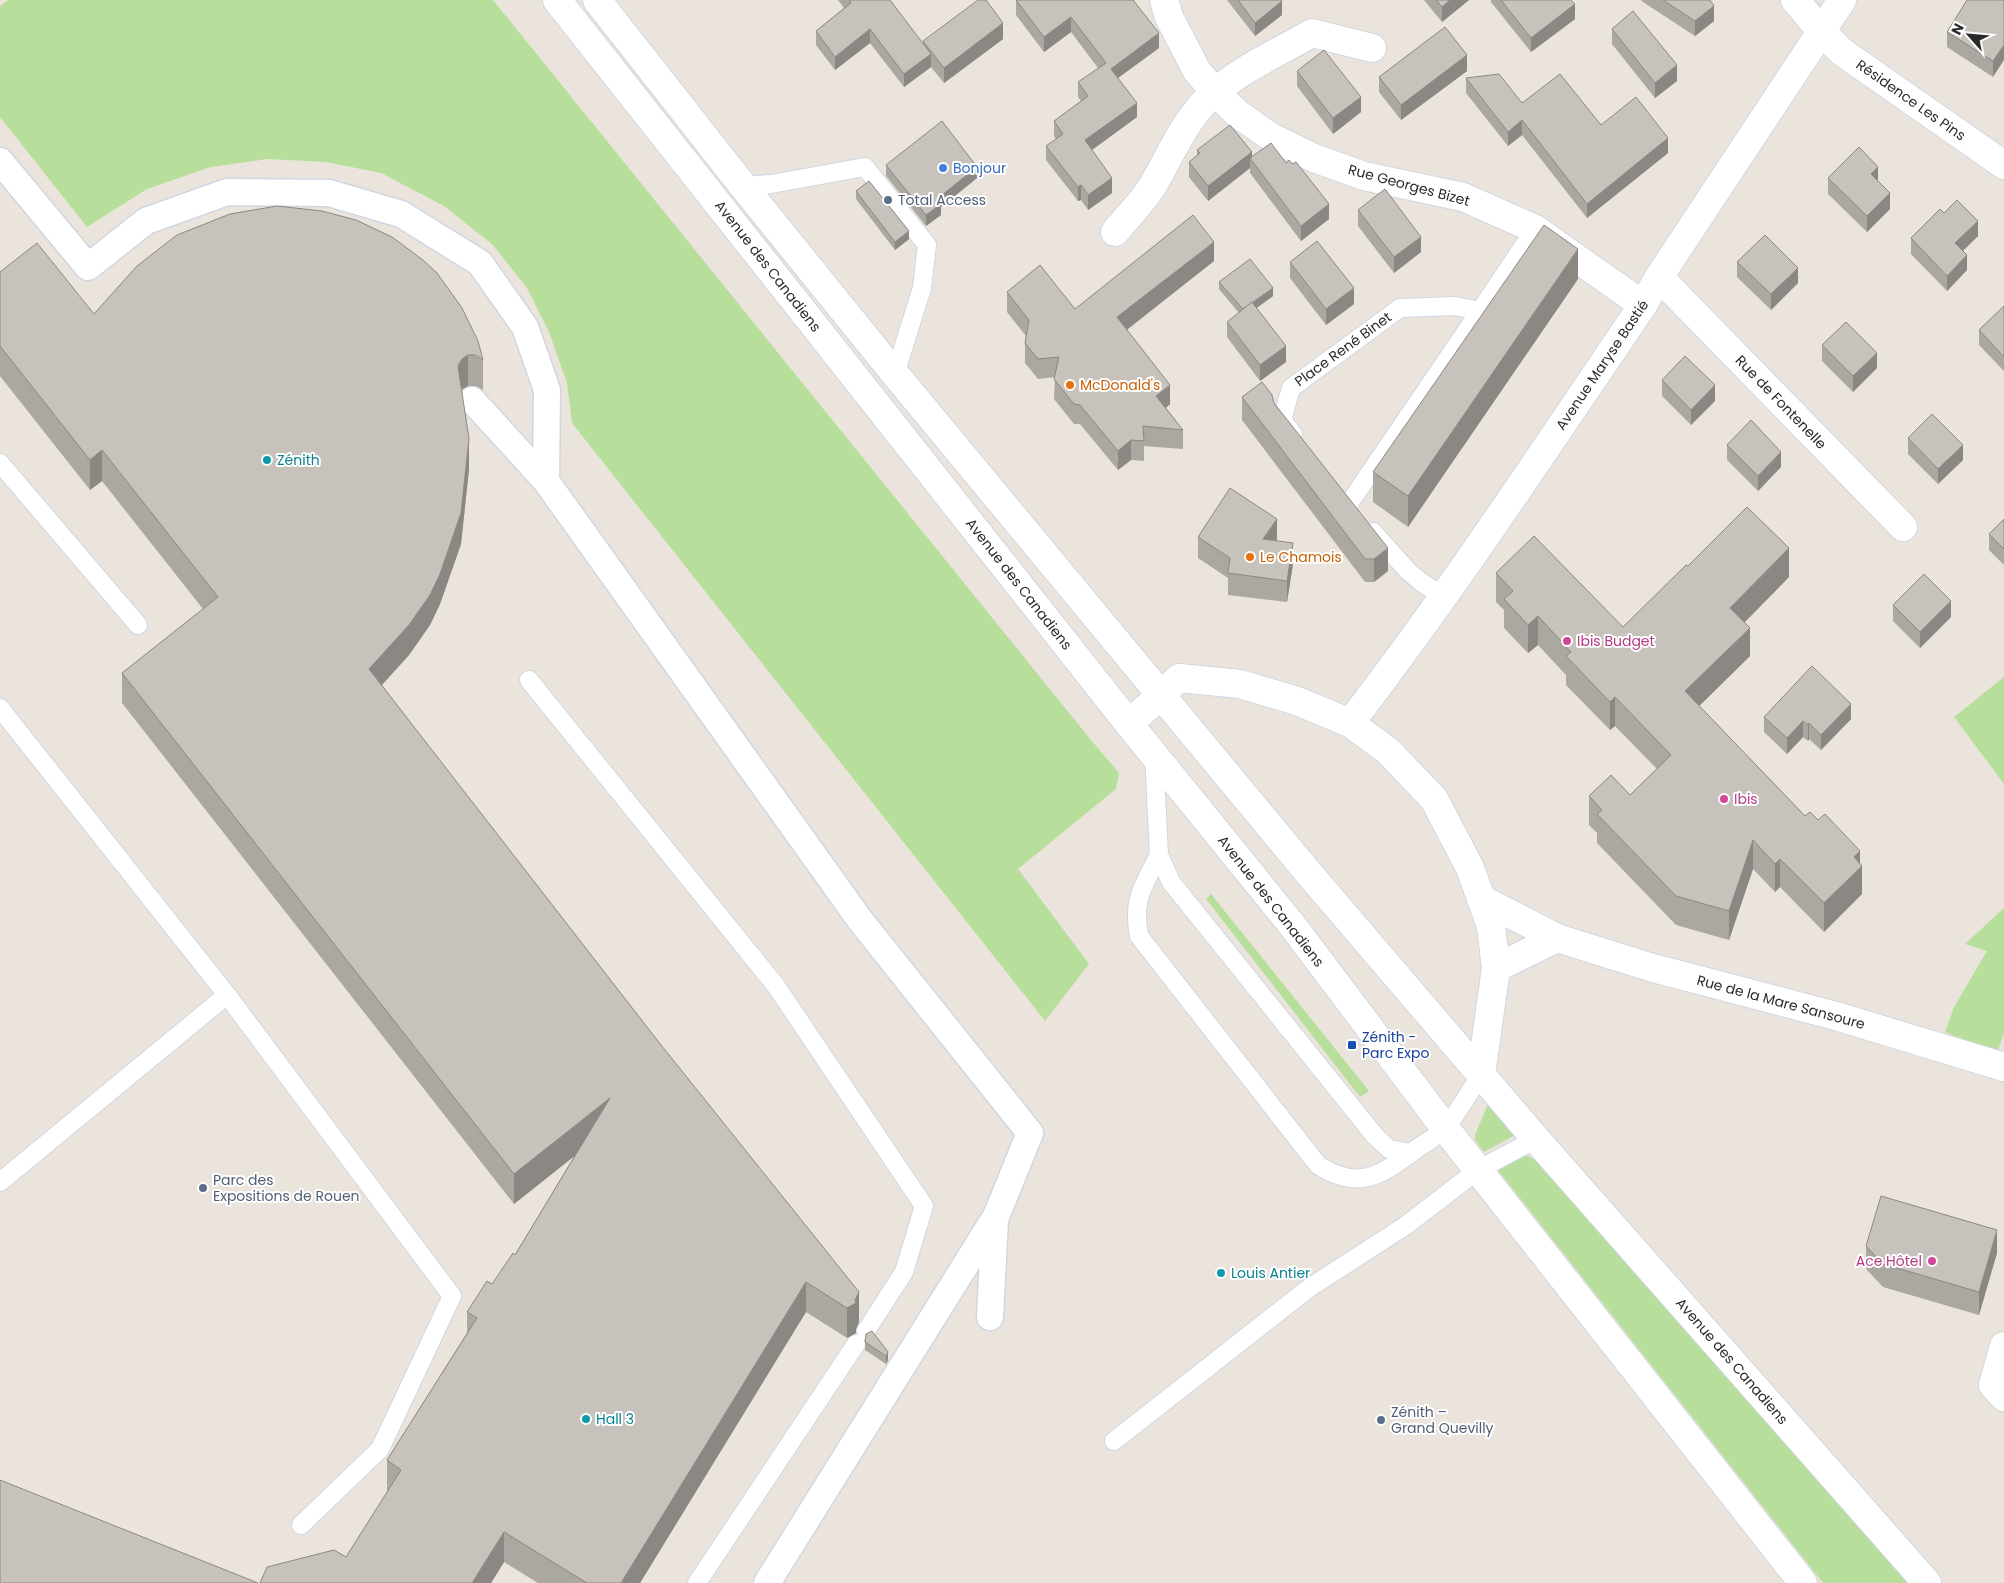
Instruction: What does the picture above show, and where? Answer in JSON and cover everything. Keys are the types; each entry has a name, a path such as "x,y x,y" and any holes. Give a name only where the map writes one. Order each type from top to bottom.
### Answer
{"main road":[{"name":"Avenue des Canadiens","path":"557,0 1129,724 1292,925 1445,1128 1803,1583"},
{"name":"Avenue des Canadiens","path":"597,0 743,186 895,374 1316,883 1536,1140 1927,1583"},
{"name":"Rue Georges Bizet","path":"1164,0 1169,17 1197,71 1238,114 1271,137 1314,158 1364,176 1464,197 1535,229 1643,305"},
{"name":"Résidence Les Pins","path":"1795,0 1842,52 2004,165"},
{"name":"Avenue Maryse Bastié","path":"1350,723 1444,597 1643,305 1659,277 1842,0"},
{"path":"1114,232 1152,186 1179,136 1200,107 1215,92 1243,72 1312,33 1372,48"},
{"name":"Rue de Fontenelle","path":"1659,277 1903,528"},
{"path":"1129,724 1179,678 1240,684 1297,701 1350,723 1388,751 1434,799 1470,868 1491,926 1496,968 1481,1075"},
{"name":"Rue de la Mare Sansoure","path":"1481,899 1557,938 1653,968 1836,1016 2004,1067"},
{"path":"1496,968 1557,938"},
{"path":"2004,1346 1993,1386 2004,1397"}],"street":[{"path":"0,161 88,267 146,221 227,192 329,193 402,214 480,263 525,327 547,390 546,480"},
{"path":"472,400 546,480 860,920 1030,1133 995,1218 767,1583"},
{"path":"990,1318 995,1218"}],"lane":[{"path":"743,186 865,167 927,245 922,288 895,374"},
{"path":"1348,504 1535,229"},
{"name":"Place René Binet","path":"1306,451 1282,420 1291,388 1400,308 1455,306 1480,311"},
{"path":"0,463 138,625"},
{"path":"1336,489 1408,571 1420,582 1444,597"},
{"path":"529,680 776,986 924,1206 904,1272 697,1583"},
{"path":"0,708 228,995 452,1296 380,1449 301,1525"},
{"path":"1154,755 1159,855 1171,882 1375,1136 1389,1149 1411,1153"},
{"path":"1159,855 1137,900 1136,919 1139,936 1318,1165 1334,1175 1352,1180 1367,1178 1382,1172 1445,1128 1481,1075"},
{"path":"0,1182 228,995"},
{"path":"1114,1441 1309,1288 1405,1226 1478,1170 1536,1140"}],"green space":[{"path":"8,0 493,0 1119,773 1116,789 1018,869 1089,964 1045,1021 572,423 567,383 549,332 527,288 493,245 444,206 381,173 326,162 268,159 211,167 147,189 87,227 0,117 0,6"},
{"path":"2004,677 2004,784 1954,717"},
{"path":"1211,894 1369,1091 1360,1097 1206,899"},
{"path":"2004,908 2004,1034 1997,1053 1945,1032 1954,1007 1987,951 1965,944"},
{"path":"1491,1097 1526,1129 1484,1152 1475,1140 1475,1135"},
{"path":"1528,1156 1541,1164 1913,1583 1823,1583 1497,1169 1517,1157"}],"building":[{"path":"849,0 890,0 931,54 904,74 870,29 835,57 816,31 851,3"},
{"path":"978,0 986,0 1003,23 944,68 923,41"},
{"path":"1016,0 1133,0 1159,33 1111,69 1137,103 1085,140 1112,178 1088,195 1081,185 1078,187 1046,146 1063,134 1054,121 1088,96 1078,82 1106,63 1071,17 1044,37"},
{"path":"1238,0 1281,0 1282,1 1255,23"},
{"path":"1436,0 1450,0 1442,7"},
{"path":"1501,0 1571,0 1575,4 1531,38"},
{"path":"1663,0 1710,0 1714,6 1695,21"},
{"path":"1967,0 2004,0 2004,45 1993,61 1947,32"},
{"path":"1633,11 1677,65 1655,83 1612,29"},
{"path":"1445,27 1467,55 1401,105 1379,77"},
{"path":"1324,50 1361,97 1333,118 1297,71"},
{"path":"1499,74 1522,103 1560,74 1601,125 1636,97 1668,138 1587,204 1522,120 1508,132 1466,78"},
{"path":"942,121 977,167 937,199 941,204 926,215 886,165"},
{"path":"1230,125 1252,152 1208,186 1189,162 1200,153 1197,150"},
{"path":"1271,143 1286,163 1289,160 1292,164 1296,162 1329,204 1301,226 1250,158"},
{"path":"1859,147 1878,167 1871,174 1890,193 1867,216 1828,178"},
{"path":"869,181 909,231 895,242 856,191"},
{"path":"1385,189 1421,237 1394,257 1358,210"},
{"path":"1957,200 1978,221 1955,243 1967,255 1947,276 1911,238 1940,209 1944,213"},
{"path":"277,206 322,211 356,220 392,237 423,260 437,273 462,308 478,341 483,360 476,355 468,355 462,359 458,366 469,439 461,513 440,574 430,595 409,625 369,669 661,1045 859,1292 855,1300 856,1303 847,1308 806,1282 621,1583 587,1583 504,1532 472,1583 260,1583 267,1567 334,1550 346,1557 401,1470 387,1460 477,1318 467,1312 487,1281 492,1284 513,1253 515,1255 610,1098 514,1174 122,673 218,597 102,450 90,460 0,346 0,272 37,243 94,314 137,266 177,235 230,214"},
{"path":"1193,215 1214,242 1117,317 1170,385 1156,396 1183,430 1143,426 1144,441 1131,440 1118,451 1080,405 1074,404 1054,379 1059,357 1038,359 1025,343 1029,320 1007,292 1040,265 1075,309"},
{"path":"1544,225 1578,249 1408,496 1373,472"},
{"path":"1765,235 1798,268 1771,294 1737,262"},
{"path":"1317,241 1354,288 1326,309 1290,262"},
{"path":"1250,259 1273,288 1243,309 1219,282"},
{"path":"1252,302 1286,346 1260,365 1227,322"},
{"path":"2004,306 2004,357 1979,330"},
{"path":"1846,322 1877,353 1853,376 1822,345"},
{"path":"1685,356 1715,385 1691,410 1662,380"},
{"path":"1262,382 1272,395 1274,403 1388,548 1374,559 1365,559 1242,397"},
{"path":"1932,414 1963,445 1938,469 1908,438"},
{"path":"1751,420 1781,452 1758,476 1727,445"},
{"name":"Le Chamois","path":"1230,488 1277,519 1263,539 1293,543 1287,581 1228,573 1230,558 1198,537"},
{"path":"1747,507 1789,548 1730,608 1750,628 1685,691 1805,816 1810,812 1818,820 1825,814 1860,851 1854,857 1862,866 1824,903 1780,859 1775,864 1753,840 1729,911 1676,896 1597,814 1602,810 1589,796 1611,775 1630,795 1671,755 1615,697 1610,702 1566,656 1571,652 1538,616 1528,625 1504,599 1513,591 1496,573 1534,536 1623,627"},
{"path":"2004,519 2004,549 1989,534"},
{"path":"1924,574 1951,601 1920,632 1893,605"},
{"path":"1812,666 1851,704 1821,735 1809,723 1808,725 1803,721 1787,738 1764,717"},
{"name":"Ace Hôtel","path":"1881,1196 1997,1230 1979,1292 1883,1264 1866,1246"},
{"path":"872,1331 888,1352 886,1356 865,1342 866,1334"},
{"path":"0,1480 258,1583 0,1583"}],"place":[{"name":"Bonjour","path":"943,168"},
{"name":"Total Access","path":"888,200"},
{"name":"McDonald's","path":"1070,385"},
{"name":"Zénith","path":"267,460"},
{"name":"Le Chamois","path":"1250,557"},
{"name":"Ibis Budget","path":"1567,641"},
{"name":"Ibis","path":"1724,799"},
{"name":"Zénith - Parc Expo","path":"1352,1045"},
{"name":"Parc des Expositions de Rouen","path":"203,1188"},
{"name":"Ace Hôtel","path":"1932,1261"},
{"name":"Louis Antier","path":"1221,1273"},
{"name":"Hall 3","path":"586,1419"},
{"name":"Zénith – Grand Quevilly","path":"1381,1420"}]}
